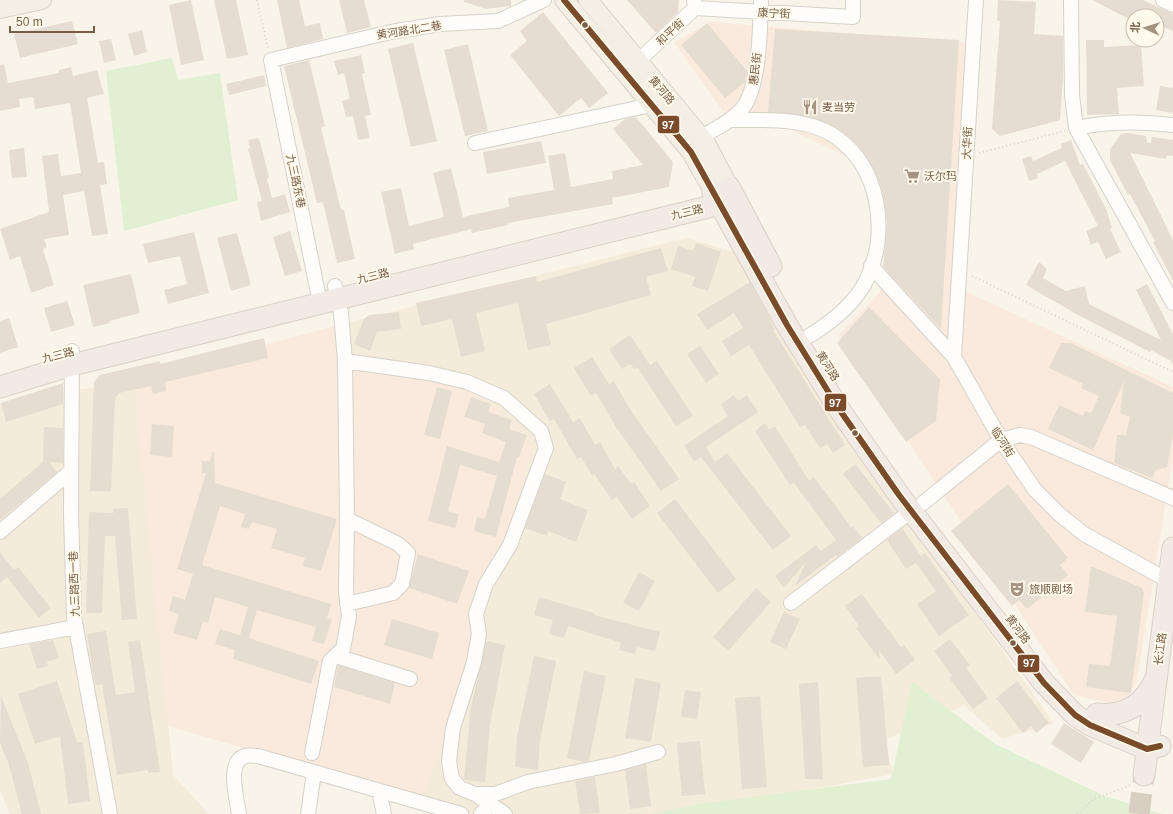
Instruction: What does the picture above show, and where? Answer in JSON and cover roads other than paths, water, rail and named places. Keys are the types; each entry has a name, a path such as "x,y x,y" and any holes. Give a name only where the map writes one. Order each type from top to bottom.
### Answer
{"highway":[{"name":"九三路","path":"0,371 72,358 721,194"},
{"name":"黄河路","path":"721,194 917,507 1060,701 1075,715 1090,725 1157,746"},
{"name":"黄河路","path":"721,194 787,325 839,409 1054,676 1069,692 1097,714 1157,746"},
{"name":"九三路","path":"0,386 72,358"},
{"name":"长江路","path":"1157,746 1156,676 1173,548"},
{"name":"长江路","path":"1157,746 1173,647"},
{"path":"1097,714 1118,714 1131,708 1145,698 1156,676"},
{"path":"1138,780 1157,746"}],"main road":[{"path":"0,9 42,0"},
{"name":"黄河路","path":"564,0 691,152 721,194"},
{"name":"黄河路","path":"588,0 701,137 721,194"}],"street":[{"name":"黄河路北二巷","path":"271,60 391,32 440,24 498,22 544,0"},
{"name":"康宁街","path":"695,4 760,6 852,17 853,0"},
{"name":"大华街","path":"954,357 976,0"},
{"path":"1071,0 1072,95 1076,128 1173,303"},
{"path":"1163,0 1173,5"},
{"name":"和平街","path":"638,61 695,4"},
{"name":"惠民街","path":"701,137 730,120 742,109 751,94 755,79 760,6"},
{"name":"九三路东巷","path":"271,60 328,294 341,314 345,361 347,604 349,616 343,649 330,661 312,753"},
{"path":"475,144 651,105"},
{"path":"730,120 775,119 809,125 836,136 858,158 873,187 880,220 876,252 866,279 850,302 830,323 809,336"},
{"path":"1076,128 1099,123 1128,121 1173,125"},
{"name":"临河街","path":"871,266 954,357 1001,440 1035,490 1059,514 1084,534 1169,581"},
{"name":"九三路西一巷","path":"72,358 72,545 76,627 110,814"},
{"path":"345,361 429,373 467,382 504,398 541,431 546,448 510,545 486,584 476,614 479,634 474,662 453,728 449,761 452,779 460,788 475,794 495,794 528,782 616,764 658,752"},
{"path":"791,603 917,507 1001,440 1020,435 1031,437 1173,498"},
{"path":"0,532 71,471"},
{"path":"347,519 398,544 408,553 402,584 393,593 347,604"},
{"path":"0,641 76,627"},
{"path":"336,656 410,679"},
{"path":"239,814 233,768 237,761 245,756 258,756 461,814"},
{"path":"308,814 314,773"},
{"path":"379,791 384,814"},
{"path":"475,794 486,809 505,814"}],"tunnel":[{"path":"1139,814 1144,775"}],"place":[{"name":"麦当劳","path":"810,107"},
{"name":"沃尔玛","path":"912,176"},
{"name":"旅顺剧场","path":"1017,589"}]}
